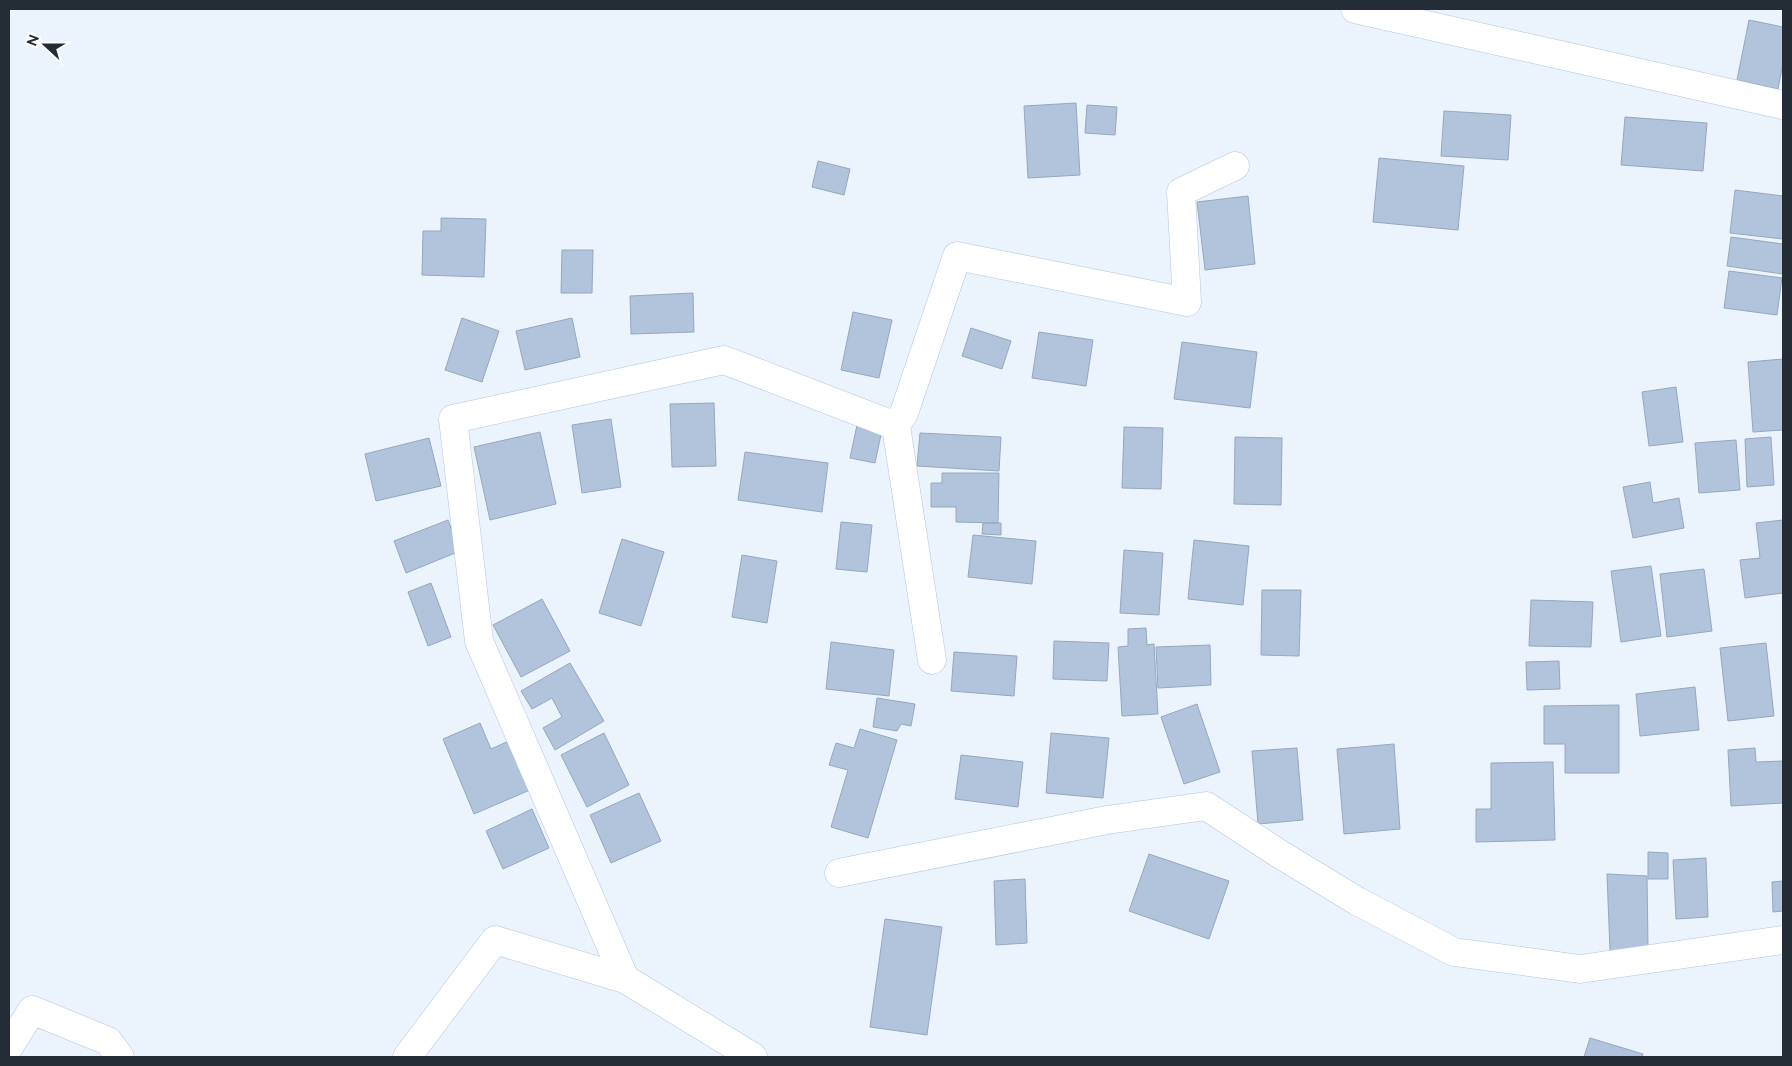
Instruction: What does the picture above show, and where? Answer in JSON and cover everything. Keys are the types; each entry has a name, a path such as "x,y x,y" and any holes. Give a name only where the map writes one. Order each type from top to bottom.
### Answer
{"street":[{"path":"1355,9 1783,104"},
{"path":"932,660 896,426 904,413 958,256 1187,302 1181,192 1235,166"},
{"path":"625,979 479,641 453,418 724,360 896,426"},
{"path":"839,873 1107,820 1206,806 1357,901 1454,952 1580,969 1783,940"},
{"path":"407,1057 495,940 625,979 752,1057"},
{"path":"9,1048 32,1010 108,1042 120,1057"}],"building":[{"path":"1749,20 1783,27 1783,63 1778,89 1737,80"},
{"path":"1076,103 1080,175 1028,178 1024,106"},
{"path":"1087,105 1117,107 1115,135 1085,133"},
{"path":"1444,111 1511,115 1508,160 1441,156"},
{"path":"1625,117 1707,123 1703,171 1621,165"},
{"path":"1379,158 1464,166 1458,230 1373,222"},
{"path":"818,161 850,169 844,195 812,187"},
{"path":"1735,190 1783,196 1783,239 1730,233"},
{"path":"1248,196 1255,264 1205,270 1197,202"},
{"path":"441,218 486,219 484,277 422,275 423,231 441,231"},
{"path":"1731,237 1783,244 1783,274 1727,266"},
{"path":"562,250 593,250 592,293 561,293"},
{"path":"1729,271 1782,278 1777,315 1724,308"},
{"path":"693,293 694,332 631,334 630,296"},
{"path":"853,312 892,320 879,378 841,370"},
{"path":"462,318 499,331 482,382 445,370"},
{"path":"572,318 580,357 525,370 516,331"},
{"path":"971,328 1011,341 1002,369 962,356"},
{"path":"1039,332 1093,340 1086,386 1032,378"},
{"path":"1182,342 1257,352 1250,408 1174,399"},
{"path":"1783,359 1783,430 1753,432 1748,362"},
{"path":"1676,387 1683,442 1649,446 1642,392"},
{"path":"714,403 716,466 672,467 670,404"},
{"path":"611,419 621,487 582,493 572,425"},
{"path":"857,425 882,430 875,463 850,458"},
{"path":"1124,427 1163,428 1161,489 1122,488"},
{"path":"540,432 556,504 490,520 474,447"},
{"path":"920,433 1001,437 999,471 917,466"},
{"path":"1235,437 1282,438 1281,505 1234,504"},
{"path":"1771,437 1774,485 1747,487 1745,439"},
{"path":"429,438 441,486 376,501 365,454"},
{"path":"1736,440 1740,490 1699,493 1695,443"},
{"path":"745,452 828,463 822,512 738,500"},
{"path":"942,473 999,473 998,523 956,522 956,507 931,507 931,483 942,483"},
{"path":"1650,482 1653,503 1679,498 1684,528 1633,538 1623,487"},
{"path":"448,520 460,551 406,573 394,541"},
{"path":"1783,520 1783,593 1745,598 1740,560 1760,558 1756,523"},
{"path":"841,522 872,525 867,572 836,569"},
{"path":"983,523 1001,523 1001,535 982,534"},
{"path":"973,535 1036,541 1032,584 968,577"},
{"path":"622,539 664,552 641,626 599,613"},
{"path":"1194,540 1249,546 1243,605 1188,599"},
{"path":"1124,550 1163,553 1159,615 1120,613"},
{"path":"742,555 777,561 767,623 732,617"},
{"path":"1651,566 1661,636 1621,642 1611,571"},
{"path":"1704,569 1712,631 1667,637 1660,574"},
{"path":"431,583 451,637 428,646 408,592"},
{"path":"1262,590 1301,590 1299,656 1261,655"},
{"path":"542,599 570,651 521,677 493,625"},
{"path":"1531,600 1593,602 1591,647 1529,646"},
{"path":"1146,628 1147,645 1154,644 1158,714 1122,716 1118,647 1128,646 1128,629"},
{"path":"1054,641 1109,643 1107,681 1053,679"},
{"path":"831,642 894,650 889,696 826,689"},
{"path":"1766,643 1774,716 1728,721 1720,648"},
{"path":"1210,645 1211,685 1158,688 1156,647"},
{"path":"954,652 1017,656 1014,696 951,691"},
{"path":"1559,661 1560,689 1527,690 1526,662"},
{"path":"570,663 604,721 555,750 543,728 562,717 552,698 532,709 521,691"},
{"path":"1695,687 1699,730 1640,736 1636,694"},
{"path":"877,698 915,704 911,726 901,724 897,731 873,727"},
{"path":"1197,704 1220,772 1184,784 1161,717"},
{"path":"1619,705 1619,773 1565,773 1565,744 1544,744 1544,706"},
{"path":"480,723 491,749 509,741 530,790 474,814 443,739"},
{"path":"860,729 897,740 868,838 831,827 848,770 829,765 836,743 854,748"},
{"path":"604,733 629,785 587,807 561,755"},
{"path":"1051,733 1109,738 1103,798 1046,793"},
{"path":"1394,744 1400,829 1344,834 1337,749"},
{"path":"1297,748 1303,820 1258,824 1252,751"},
{"path":"1755,748 1756,762 1783,761 1783,803 1731,806 1728,750"},
{"path":"961,755 1023,762 1018,807 955,799"},
{"path":"1553,762 1555,840 1476,842 1476,809 1491,809 1491,763"},
{"path":"639,793 661,841 611,863 590,815"},
{"path":"532,809 549,848 503,869 486,831"},
{"path":"1648,852 1668,853 1668,879 1648,879"},
{"path":"1149,854 1229,881 1209,939 1129,911"},
{"path":"1706,858 1708,917 1676,919 1673,860"},
{"path":"1607,874 1647,876 1648,949 1610,951"},
{"path":"1025,879 1027,943 996,945 994,881"},
{"path":"1783,881 1783,911 1773,912 1772,882"},
{"path":"885,919 942,927 927,1035 870,1027"},
{"path":"1590,1038 1643,1054 1642,1057 1584,1057"}]}
